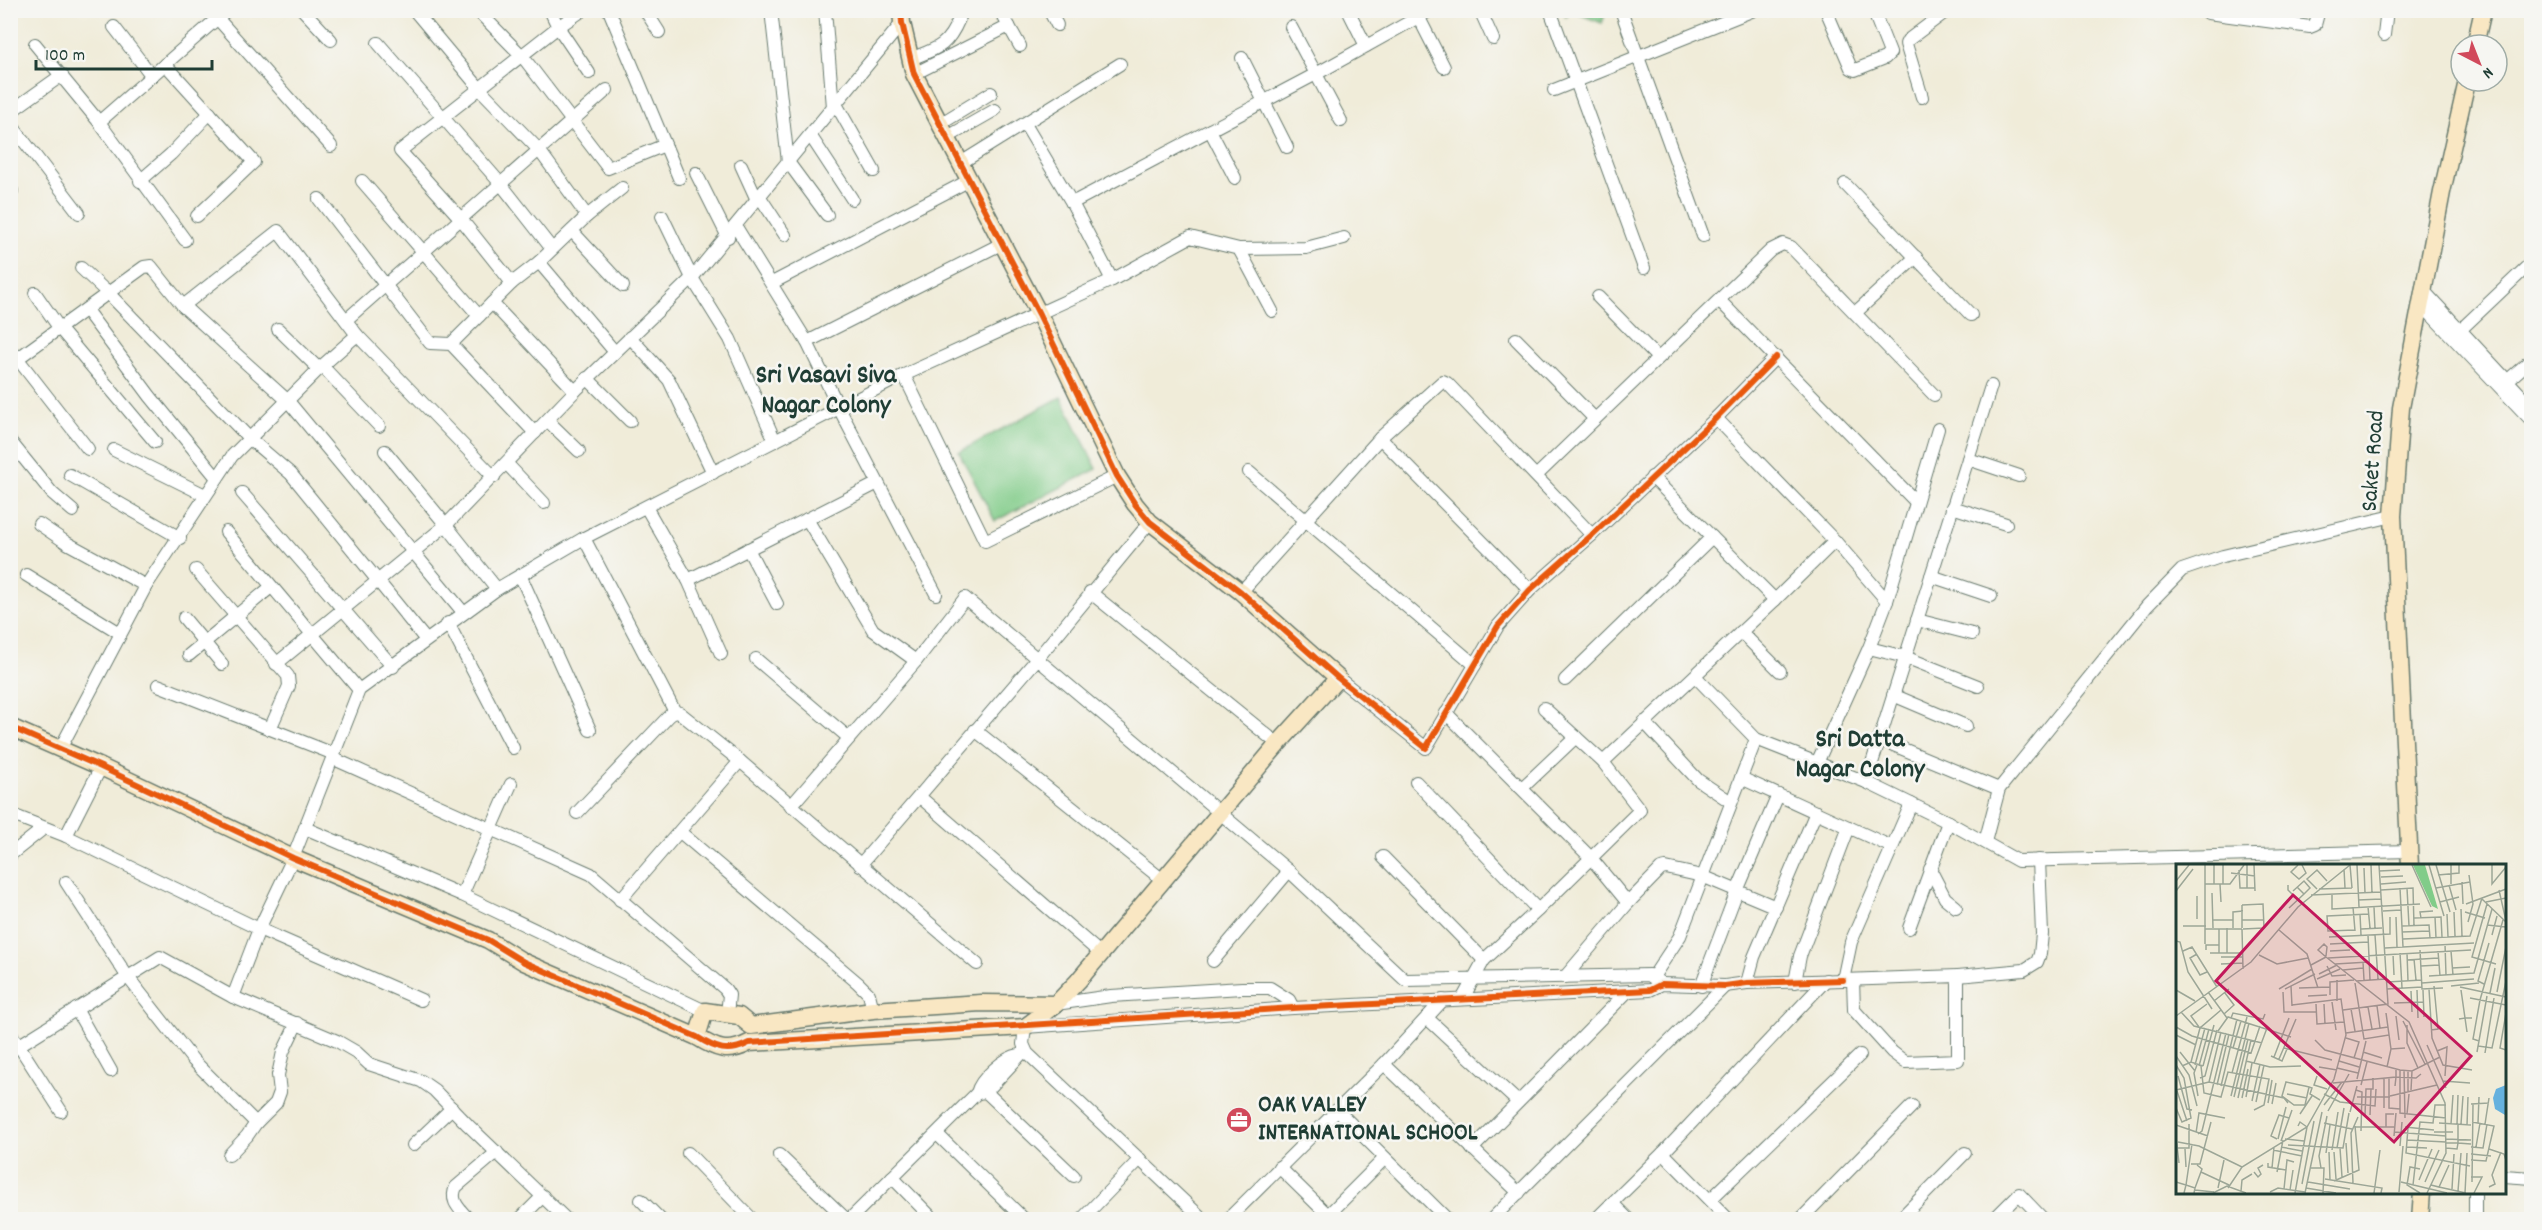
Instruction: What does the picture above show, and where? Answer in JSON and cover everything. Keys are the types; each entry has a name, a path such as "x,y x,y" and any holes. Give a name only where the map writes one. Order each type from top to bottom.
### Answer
{"street":[{"path":"303,10 331,40"},
{"path":"414,10 480,88 539,150 586,216"},
{"path":"477,10 522,57 608,168 665,145"},
{"path":"550,10 558,27 589,73"},
{"path":"513,283 461,219 400,151 441,117 583,10"},
{"path":"609,10 679,178"},
{"path":"645,10 659,32"},
{"path":"771,10 788,162 827,215"},
{"path":"825,10 834,106 874,171"},
{"path":"1000,10 1020,46"},
{"path":"1050,10 1057,25"},
{"path":"1348,10 1366,46"},
{"path":"1072,203 1316,74 1417,14 1431,10"},
{"path":"1480,10 1493,39"},
{"path":"1550,10 1644,268"},
{"path":"1621,10 1702,236"},
{"path":"1554,90 1754,10"},
{"path":"1826,10 1851,68 1855,70 1885,58 1890,53 1873,10"},
{"path":"1922,97 1906,44 1908,40 1948,10"},
{"path":"2208,13 2310,27 2315,25 2319,10"},
{"path":"2384,34 2387,10"},
{"path":"2478,33 2483,10"},
{"path":"1417,14 1444,67"},
{"path":"99,122 223,15 331,146"},
{"path":"276,664 446,525 614,351 693,278 834,106 901,17"},
{"path":"901,17 912,66 959,164 970,180 1040,314 1117,476 1149,522 1241,592 1338,678 1426,748 1498,626 1530,590 1716,418 1776,357"},
{"path":"912,66 951,37 959,19"},
{"path":"912,66 1009,26"},
{"path":"114,27 152,75"},
{"path":"1291,27 1341,121"},
{"path":"378,43 501,184 552,249"},
{"path":"35,44 99,122 185,240"},
{"path":"1242,58 1287,147"},
{"path":"165,64 254,162 197,216"},
{"path":"959,164 1120,64"},
{"path":"10,112 62,75"},
{"path":"346,320 607,90"},
{"path":"943,131 991,93"},
{"name":"Saket Road","path":"2410,858 2393,516 2401,408 2464,93"},
{"path":"943,131 995,110"},
{"path":"140,181 171,154 210,113"},
{"path":"10,123 79,213"},
{"path":"1025,124 1072,203 1112,280"},
{"path":"1210,130 1235,178"},
{"path":"810,135 852,199"},
{"path":"741,165 758,199 785,235"},
{"path":"696,173 732,232 772,283 807,342 936,594"},
{"path":"772,283 970,180"},
{"path":"362,181 479,316"},
{"path":"1845,184 1971,315"},
{"path":"451,345 513,283 586,216 622,188"},
{"path":"319,199 430,343 451,345 535,434"},
{"path":"662,216 693,278 730,339 775,441"},
{"path":"183,306 278,231 357,335 494,477"},
{"path":"572,231 623,286"},
{"path":"233,997 259,929 293,858 359,690 393,667 463,612 497,589 585,538 904,375 1112,280 1190,237 1239,249 1306,248 1344,238"},
{"path":"807,342 1003,243"},
{"path":"1537,475 1771,250 1783,244 1791,247 1934,395"},
{"path":"1239,249 1272,311"},
{"path":"1855,313 1917,257"},
{"path":"538,262 614,351"},
{"path":"2456,334 2532,262"},
{"path":"88,449 13,357 60,329 144,267 151,266 183,306 288,401 463,612"},
{"path":"81,268 250,439 291,474 426,640"},
{"path":"35,293 60,329 155,442"},
{"path":"1598,297 1658,358"},
{"path":"2422,297 2532,421"},
{"path":"1720,301 1916,502"},
{"path":"492,303 574,391"},
{"path":"86,310 150,396 217,478"},
{"path":"278,329 379,426"},
{"path":"2456,334 2532,407"},
{"path":"60,749 146,586 180,538 232,456 320,368 357,335"},
{"path":"630,337 669,380 713,473"},
{"path":"1516,339 1594,418"},
{"path":"2507,381 2532,359"},
{"path":"904,375 985,541 1117,476"},
{"path":"587,378 630,421"},
{"path":"1241,592 1380,438 1437,384 1443,381 1537,475 1592,535"},
{"path":"1866,782 1991,386"},
{"path":"1716,418 1835,541 1887,601"},
{"path":"548,421 579,451"},
{"path":"1817,763 1869,648 1887,601 1938,429"},
{"path":"1380,438 1530,590"},
{"path":"10,441 52,493 73,511"},
{"path":"114,450 206,495"},
{"path":"385,451 497,589"},
{"path":"1968,459 2019,476"},
{"path":"507,464 544,503"},
{"path":"1248,472 1305,523 1475,665"},
{"path":"70,475 180,538"},
{"path":"1652,477 1775,600"},
{"path":"688,580 878,483"},
{"path":"242,493 393,667"},
{"path":"646,507 688,580 721,654"},
{"path":"1952,507 2006,524"},
{"path":"1985,842 1999,789 2147,606 2182,570 2223,556 2393,516"},
{"path":"807,519 873,630 916,662"},
{"path":"860,865 1037,659 1149,522"},
{"path":"39,524 67,543 146,586"},
{"path":"226,532 359,690"},
{"path":"1565,680 1712,537"},
{"path":"585,538 675,712 680,713 740,761 977,964"},
{"path":"1603,762 1835,541"},
{"path":"748,549 777,604"},
{"path":"196,570 288,676 289,686 270,729"},
{"path":"26,575 120,633"},
{"path":"1930,576 1991,596"},
{"path":"521,577 591,730"},
{"path":"189,655 271,586"},
{"path":"1090,592 1278,744"},
{"path":"790,806 916,662 965,598 1289,871 1405,980 1467,989 1557,984 1649,975 1658,981 1725,986 1747,983 1958,976 2024,970 2037,962 2040,954 2042,934 2039,861"},
{"path":"184,618 222,664"},
{"path":"1917,620 1972,634"},
{"path":"448,623 513,748"},
{"path":"1741,632 1780,671"},
{"path":"1869,648 1905,657 1978,686"},
{"path":"756,659 849,738"},
{"path":"1695,676 1756,738 1866,782 1948,822 2018,861 2410,858"},
{"path":"1022,1053 1025,1027 1056,1004 1164,881 1278,744 1338,678"},
{"path":"159,685 333,756 591,874 725,989 729,995 727,1014"},
{"path":"1893,695 1966,726"},
{"path":"1467,989 1484,960 1640,810 1603,762 1544,708"},
{"path":"577,813 675,712"},
{"path":"1446,713 1591,858 1628,903"},
{"path":"1644,722 1698,780 1731,802"},
{"path":"10,727 101,767 293,858 488,940 524,962 697,1037 716,1049 727,1051 749,1043 1443,1000 1467,989 1557,984 1627,992 1650,990 1658,981 1680,936 1756,738"},
{"path":"975,730 1164,881"},
{"path":"1522,788 1576,737"},
{"path":"1879,739 1999,789"},
{"path":"620,900 740,761"},
{"path":"66,836 101,767"},
{"path":"1741,778 1892,847"},
{"path":"1416,782 1538,910"},
{"path":"462,895 490,828 512,784"},
{"path":"1701,986 1737,891 1778,795"},
{"path":"920,797 1100,953"},
{"path":"1911,804 1851,942 1848,956 1848,980 1854,1010 1892,1052 1905,1062 1958,1060 1958,976"},
{"path":"1747,983 1754,957 1816,812"},
{"path":"10,814 66,836 259,929 422,999"},
{"path":"1909,928 1948,822"},
{"path":"1795,982 1800,956 1849,827"},
{"path":"10,855 44,828"},
{"path":"305,828 462,895 705,1011 739,1016 751,1026 871,1002 1056,1004 1111,996 1242,988 1270,988 1289,1000 1293,1008"},
{"path":"680,832 871,1002"},
{"path":"1383,857 1484,960"},
{"path":"1557,984 1661,869 1666,868 1702,876 1776,907"},
{"path":"1930,869 1944,898 1956,907"},
{"path":"1213,961 1289,871"},
{"path":"66,882 127,976 193,1060 256,1123"},
{"path":"15,1048 160,957 233,997 337,1041 356,1052 369,1064 421,1081 434,1090 567,1220"},
{"path":"1595,1220 1663,1154 1826,980"},
{"path":"1491,1220 1725,986"},
{"path":"1472,1149 1627,992"},
{"path":"1227,1220 1384,1064 1443,1000"},
{"path":"76,1009 111,1071"},
{"path":"697,1037 705,1011"},
{"path":"1427,1018 1518,1102"},
{"path":"230,1155 276,1103 280,1092 278,1076 283,1052 297,1023"},
{"path":"762,1025 762,1043"},
{"path":"10,1032 15,1048 61,1111"},
{"path":"1022,1053 1011,1056 987,1077 979,1086 981,1093 1074,1176"},
{"path":"1022,1053 1204,1220"},
{"path":"1710,1200 1860,1055"},
{"path":"1384,1064 1519,1193"},
{"path":"779,1155 848,1220 981,1093"},
{"path":"1800,1220 1912,1106"},
{"path":"413,1145 452,1108"},
{"path":"1337,1110 1448,1220"},
{"path":"937,1134 1025,1220"},
{"path":"469,1220 454,1202 453,1194 456,1187 497,1152"},
{"path":"688,1153 753,1220"},
{"path":"1899,1220 1965,1153"},
{"path":"1663,1154 1729,1220"},
{"path":"1279,1167 1328,1218 1385,1158"},
{"path":"1081,1220 1140,1159"},
{"path":"2506,1176 2532,1178"},
{"path":"892,1178 934,1220"},
{"path":"1993,1220 2019,1194 2044,1220"},
{"path":"2420,1220 2422,1194"},
{"path":"2475,1194 2475,1220"},
{"path":"519,1220 543,1196"},
{"path":"641,1200 661,1220"},
{"path":"1612,1203 1629,1220"},
{"path":"1182,1220 1192,1210"}],"green space":[{"path":"1606,10 1602,23 1571,11 1566,17 1563,11"},
{"path":"1061,397 1097,469 995,521 959,452"}],"cycle path":[{"path":"901,10 914,74 1039,314 1117,476 1135,504 1150,522 1241,592 1338,678 1426,748 1498,626 1530,590 1716,418 1776,357"},
{"path":"10,727 101,767 293,858 488,940 524,962 722,1049 735,1048 749,1043 1293,1008 1650,990 1662,984 1725,986 1747,983 1843,980"}],"place":[{"name":"OAK VALLEY INTERNATIONAL SCHOOL","path":"1239,1120"}],"district":[{"name":"Sri Vasavi Siva Nagar Colony","path":"826,391"},
{"name":"Sri Datta Nagar Colony","path":"1860,755"}]}
